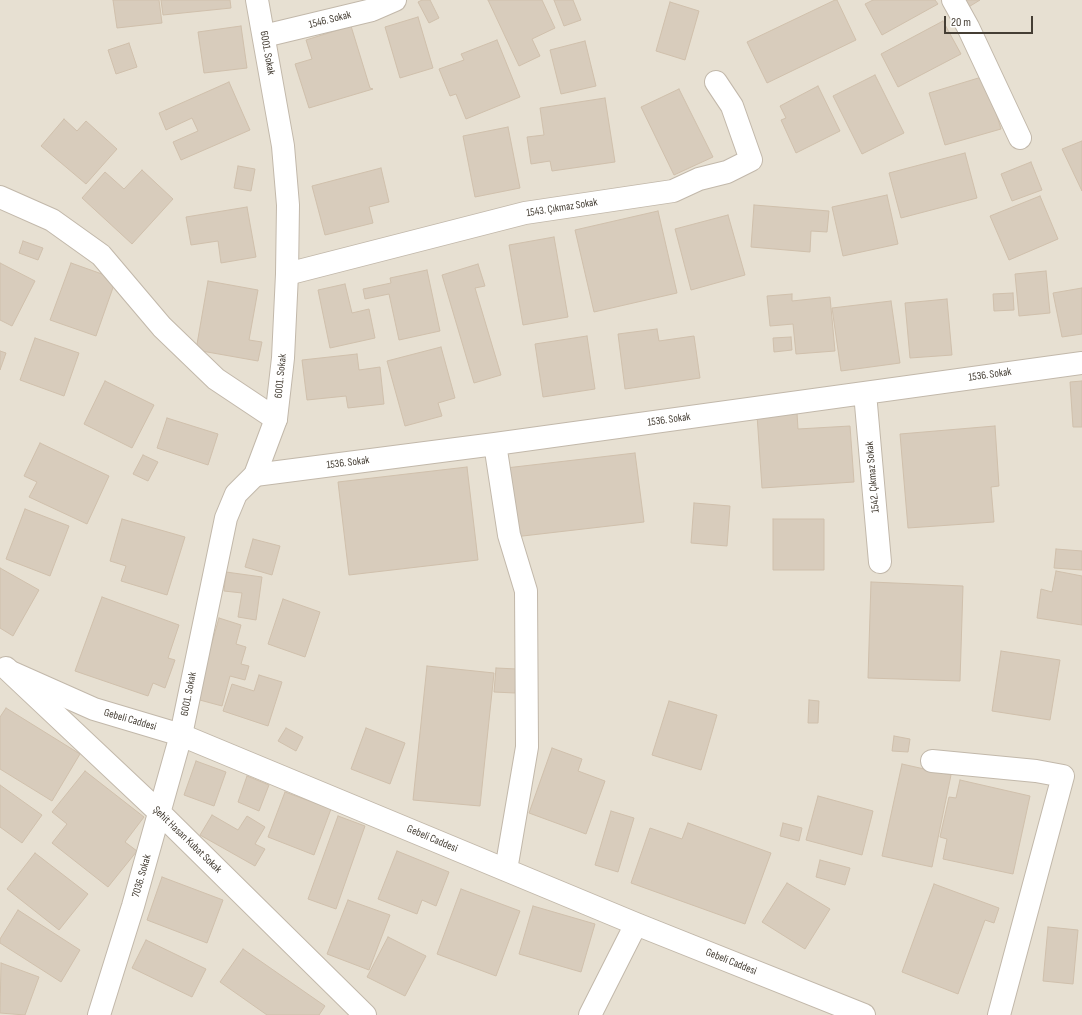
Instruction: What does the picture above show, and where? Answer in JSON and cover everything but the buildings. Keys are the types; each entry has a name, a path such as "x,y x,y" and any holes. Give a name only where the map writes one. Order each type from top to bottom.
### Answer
{"street":[{"name":"6001. Sokak","path":"181,735 226,518 236,494 255,475 276,419 283,358 287,274 288,205 283,146 257,0"},
{"name":"1546. Sokak","path":"264,36 372,10 395,0"},
{"path":"953,0 968,27 1020,138"},
{"name":"1543. Çıkmaz Sokak","path":"287,274 525,213 673,191 699,179 727,172 751,160 732,106 716,82"},
{"path":"0,197 52,220 101,255 162,327 216,379 276,419"},
{"name":"1536. Sokak","path":"255,475 495,444 1082,363"},
{"name":"1542. Çıkmaz Sokak","path":"865,393 880,562"},
{"path":"495,444 509,535 526,591 527,747 506,870"},
{"name":"Gebeli Caddesi","path":"3,666 14,674 94,710 181,735 636,924 864,1015"},
{"name":"Şehit Hasan Kubat Sokak","path":"3,666 160,813 365,1015"},
{"name":"7036. Sokak","path":"99,1015 160,813 181,735"},
{"path":"932,761 1036,771 1063,776 999,1015"},
{"path":"590,1015 636,924"}],"shaded area":[{"path":"0,0 1082,0 1082,1015 0,1015"}]}
